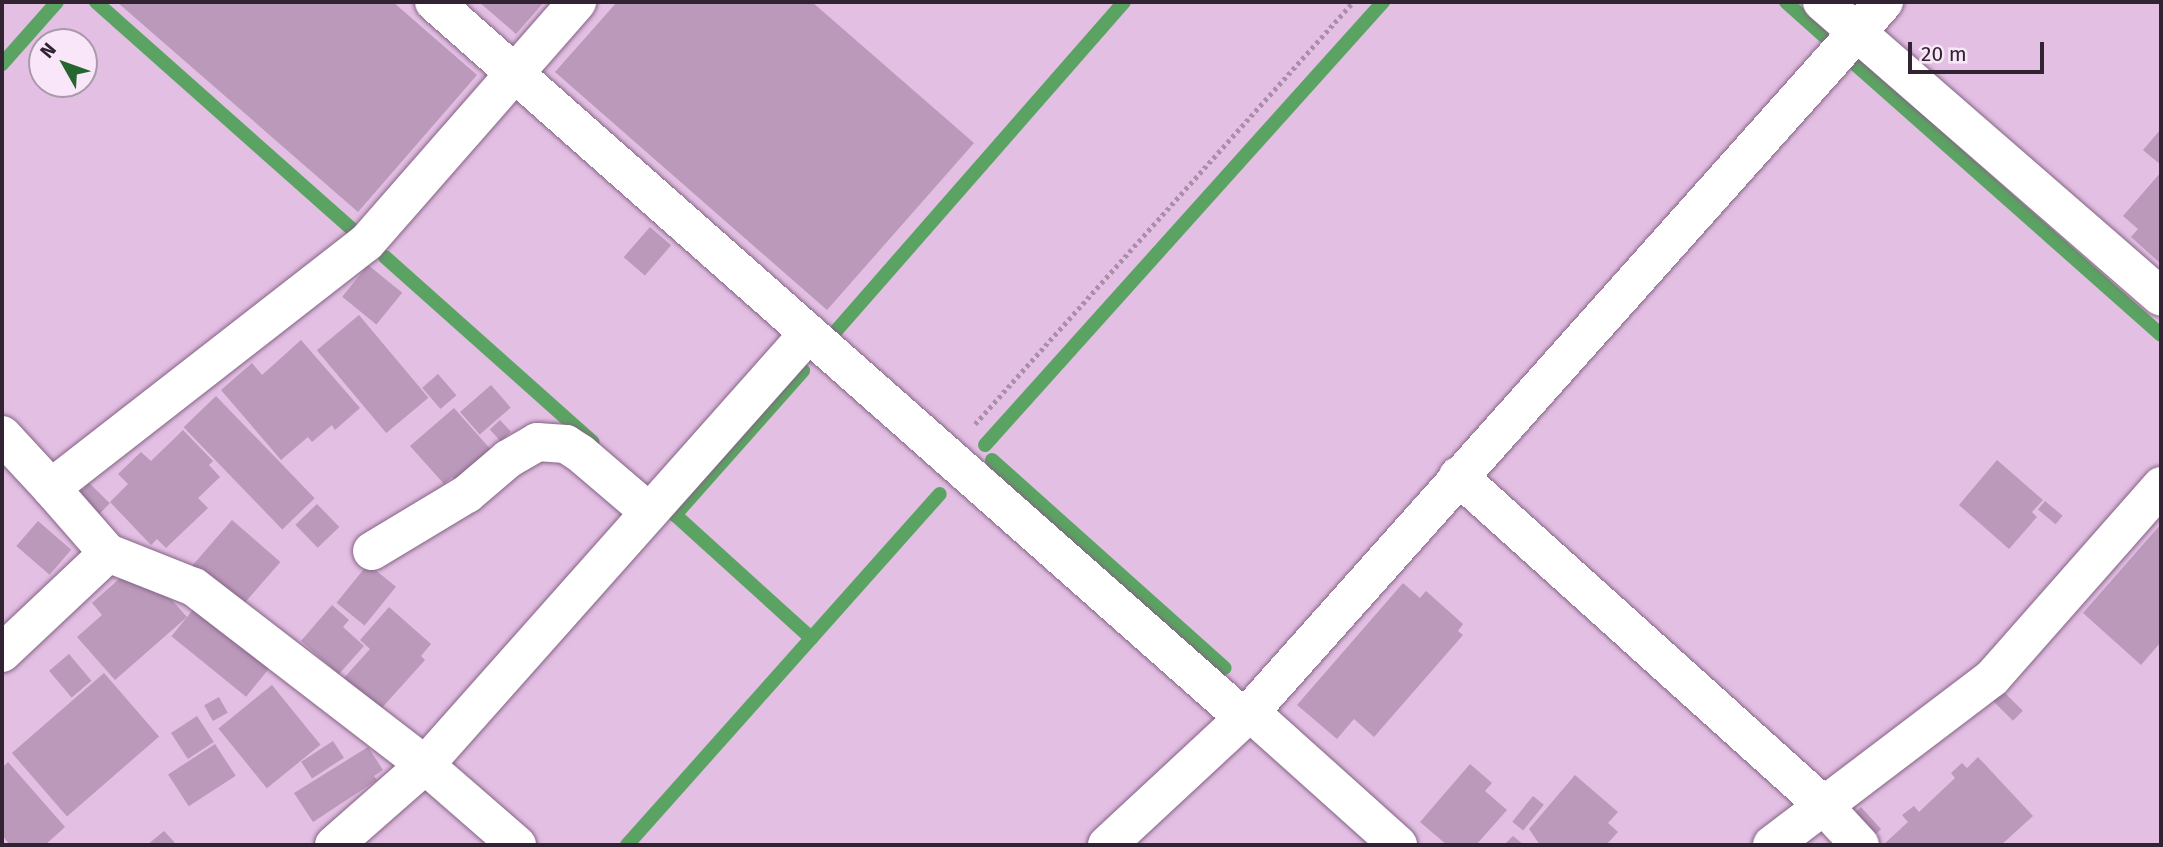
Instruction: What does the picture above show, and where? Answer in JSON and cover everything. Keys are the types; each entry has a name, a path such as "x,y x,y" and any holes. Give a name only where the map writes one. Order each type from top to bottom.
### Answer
{"street":[{"path":"434,2 946,456 1398,845"},
{"path":"51,488 367,242 578,2"},
{"path":"1822,2 2161,297"},
{"path":"1107,845 1247,715 1884,2"},
{"path":"334,845 425,765 807,334"},
{"path":"372,551 467,494 508,459 537,442 566,444 649,512"},
{"path":"4,443 51,488 108,553 194,587 425,765 516,845"},
{"path":"1458,476 1824,806 1860,845"},
{"path":"1772,845 1992,678 2161,486"},
{"path":"2,653 108,553"}],"path":[{"path":"946,456 1353,2"}],"building":[{"path":"117,2 393,2 477,75 358,212"},
{"path":"479,2 544,2 516,34"},
{"path":"617,2 812,2 974,143 827,310 555,72"},
{"path":"2161,129 2161,165 2143,150"},
{"path":"2161,172 2161,264 2131,237 2138,229 2123,216"},
{"path":"650,227 671,245 645,276 624,257"},
{"path":"368,265 402,293 376,325 342,297"},
{"path":"359,315 428,398 386,433 317,350"},
{"path":"301,340 360,408 335,430 332,425 312,442 308,437 281,460 221,390 252,363 262,375"},
{"path":"438,374 456,395 441,409 422,388"},
{"path":"491,385 511,408 480,435 460,412"},
{"path":"216,396 315,498 282,529 184,427"},
{"path":"454,408 493,452 458,484 452,477 444,484 410,446"},
{"path":"500,420 511,432 501,441 490,430"},
{"path":"183,430 213,461 209,465 220,477 198,498 208,508 166,548 157,539 151,545 110,502 128,484 118,474 141,452 151,461"},
{"path":"1997,460 2043,500 2032,512 2037,517 2009,549 1959,505"},
{"path":"89,483 110,503 97,516 76,496"},
{"path":"2045,501 2063,516 2056,524 2038,509"},
{"path":"317,504 339,527 318,548 295,525"},
{"path":"232,520 280,562 240,609 191,567"},
{"path":"38,521 71,550 50,575 16,546"},
{"path":"2161,524 2161,642 2141,665 2083,613"},
{"path":"368,564 396,587 365,626 337,603"},
{"path":"127,572 140,576 156,594 162,589 187,617 115,680 77,637 102,615 92,603"},
{"path":"1403,583 1420,598 1426,591 1463,624 1458,631 1463,635 1374,737 1354,719 1337,739 1297,705"},
{"path":"332,605 349,620 343,627 364,646 339,674 301,641"},
{"path":"196,606 271,666 246,697 171,636"},
{"path":"389,607 431,644 421,656 425,660 380,710 343,679 370,649 360,640"},
{"path":"69,654 91,681 72,698 49,671"},
{"path":"104,673 159,736 67,816 12,753"},
{"path":"272,685 320,745 267,788 218,728"},
{"path":"2003,691 2023,711 2013,721 1993,701"},
{"path":"219,697 228,713 213,721 204,705"},
{"path":"197,716 214,742 188,759 171,733"},
{"path":"333,741 344,758 312,778 301,762"},
{"path":"215,744 236,776 189,806 168,774"},
{"path":"368,747 383,770 374,776 377,780 313,822 294,793"},
{"path":"1978,757 2033,816 2001,845 1883,845 1908,822 1902,815 1914,806 1919,812 1955,778 1951,773 1962,763 1967,768"},
{"path":"8,762 65,827 45,845 10,845 2,835 2,768"},
{"path":"1470,764 1492,783 1485,791 1507,810 1476,845 1447,845 1420,822"},
{"path":"1575,775 1618,812 1608,823 1618,832 1606,845 1540,845 1529,829"},
{"path":"1533,796 1544,805 1523,830 1512,822"},
{"path":"1861,807 1881,829 1870,839 1850,817"},
{"path":"164,831 177,845 147,845"},
{"path":"1513,836 1524,845 1504,845"}],"waterway":[{"path":"2,64 57,2"},
{"path":"96,2 352,229"},
{"path":"836,331 1124,2"},
{"path":"985,445 1383,2"},
{"path":"1786,2 1824,36"},
{"path":"1856,65 2161,335"},
{"path":"385,257 593,442"},
{"path":"675,515 803,371"},
{"path":"992,460 1225,668"},
{"path":"627,845 940,494"},
{"path":"672,512 811,638"}]}
